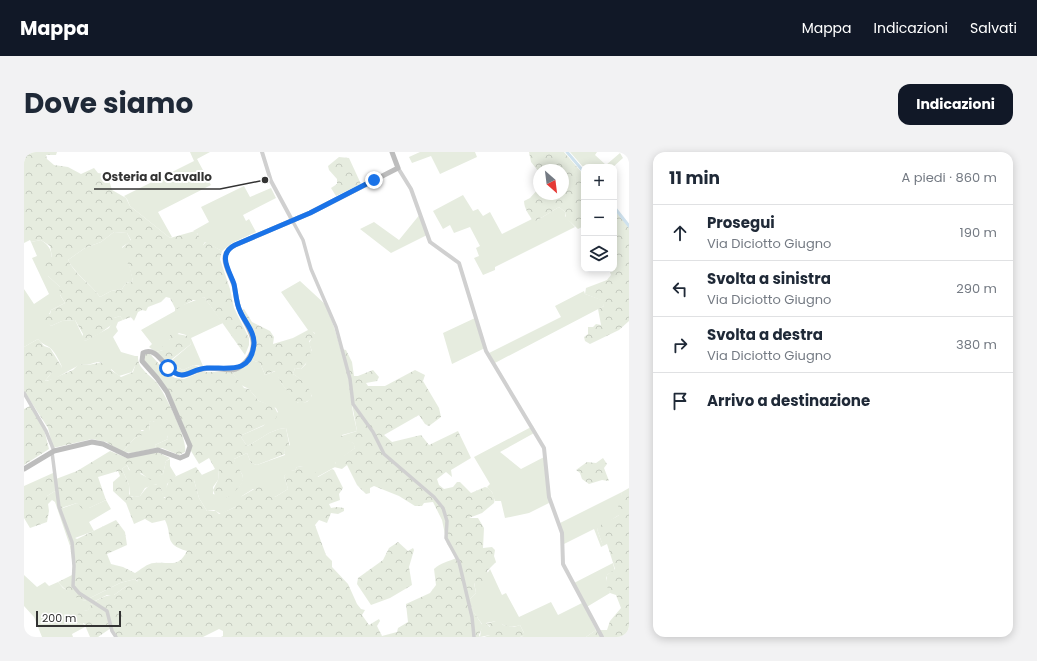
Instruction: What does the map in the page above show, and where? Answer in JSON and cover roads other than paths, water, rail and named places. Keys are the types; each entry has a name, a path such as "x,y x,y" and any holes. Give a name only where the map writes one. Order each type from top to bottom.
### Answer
{"main road":[{"path":"24,468 53,451 92,442 103,444 128,456 158,450 180,458 187,455 190,446 167,392 144,364 142,355 147,351 153,352 173,372 180,375 188,375 205,368 235,369 245,363 252,352 254,340 238,306 234,286 226,264 225,254 231,247 292,220 398,168 392,152"}],"street":[{"path":"262,152 271,181 303,240 311,269 336,327 350,379 352,404 373,432 384,454 417,485 428,492 443,508 447,521 446,538 459,562 470,609 474,637"},
{"path":"398,168 411,189 430,242 459,263 486,351 542,442 546,458 549,497 562,533 563,564 602,637"},
{"path":"24,393 46,431 53,451 59,508 72,542 74,566 73,586 80,593 107,611 112,631 116,637"}],"waterway":[{"path":"567,152 581,168"},
{"path":"617,211 629,226"}],"place":[{"name":"Osteria al Cavallo","path":"265,180"}]}
